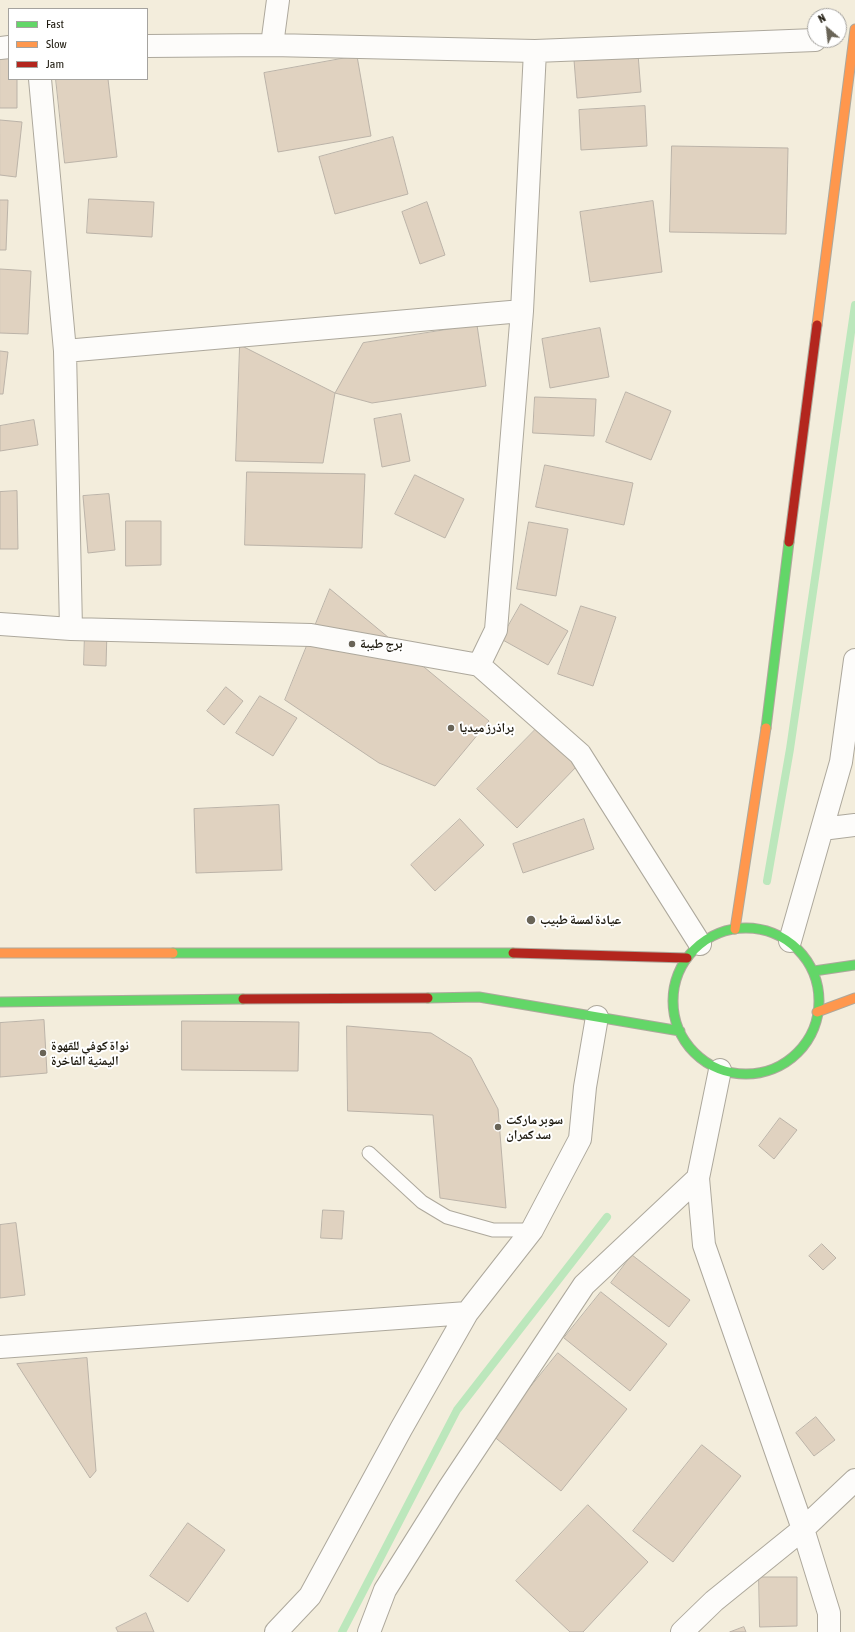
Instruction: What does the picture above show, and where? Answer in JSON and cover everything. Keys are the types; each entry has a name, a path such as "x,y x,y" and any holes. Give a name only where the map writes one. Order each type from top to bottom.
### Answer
{"main road":[{"path":"735,928 762,756 849,35"},
{"path":"735,928 754,928 773,932 790,941 804,955 814,971 820,989 820,1008 817,1012 806,1044 793,1058 777,1068 758,1074 739,1074 720,1070 704,1061 689,1048 680,1031 674,1013 673,994 678,975 694,951 717,934 735,928"},
{"path":"0,953 522,953 694,951"},
{"path":"814,971 855,965"},
{"path":"0,1002 479,997 680,1031"},
{"path":"817,1012 855,998"}],"street":[{"path":"272,45 278,0"},
{"path":"148,46 272,45 535,51 807,40"},
{"path":"479,666 496,630 522,311 535,51"},
{"path":"40,80 65,351 71,629"},
{"path":"65,351 522,311"},
{"path":"0,624 71,629 312,635 479,666 580,754 694,951"},
{"path":"790,941 841,762 855,660"},
{"path":"822,829 855,825"},
{"path":"276,1632 310,1596 401,1429 467,1313 532,1230 580,1139 585,1087 597,1017"},
{"path":"720,1070 698,1178 704,1245 803,1529 828,1613 829,1632"},
{"path":"369,1632 385,1590 449,1488 584,1285 698,1178"},
{"path":"0,1347 467,1313"},
{"path":"682,1632 714,1601 803,1529 855,1480"}],"lane":[{"path":"369,1153 422,1202 447,1217 493,1230 532,1230"}],"building":[{"path":"638,54 641,92 577,98 574,60"},
{"path":"357,56 371,136 278,152 264,73"},
{"path":"0,57 8,57 8,80 17,80 17,108 0,108"},
{"path":"56,80 108,80 117,157 65,163"},
{"path":"645,106 647,146 581,150 579,110"},
{"path":"0,120 22,122 16,177 0,175"},
{"path":"393,137 408,194 335,214 319,157"},
{"path":"672,146 788,148 786,234 670,232"},
{"path":"89,199 154,202 152,237 87,233"},
{"path":"0,200 8,200 6,250 0,250"},
{"path":"653,201 662,272 590,282 580,212"},
{"path":"427,202 445,255 420,264 402,212"},
{"path":"0,269 31,271 28,334 0,333"},
{"path":"477,325 486,386 372,403 335,393 363,343"},
{"path":"600,328 609,377 550,388 542,339"},
{"path":"240,345 335,393 323,463 236,461"},
{"path":"0,351 8,352 3,394 0,394"},
{"path":"626,392 671,411 651,460 606,442"},
{"path":"535,397 596,399 594,436 533,433"},
{"path":"401,414 410,461 382,467 374,419"},
{"path":"34,420 38,445 0,451 0,426"},
{"path":"545,465 633,483 624,525 536,507"},
{"path":"247,472 365,474 362,548 245,545"},
{"path":"415,475 464,499 445,538 395,514"},
{"path":"17,491 18,549 0,549 0,492"},
{"path":"109,494 115,550 88,553 83,496"},
{"path":"126,521 161,521 161,565 126,566"},
{"path":"529,522 568,529 556,596 517,589"},
{"name":"برج طيبة","path":"330,589 489,721 435,786 379,763 285,700"},
{"path":"521,604 568,631 548,665 501,639"},
{"path":"581,606 616,617 593,686 558,674"},
{"path":"85,631 107,631 106,666 84,665"},
{"path":"226,687 243,701 224,725 207,711"},
{"path":"260,696 297,718 273,756 236,733"},
{"path":"538,727 578,765 517,828 477,789"},
{"path":"279,805 282,870 196,873 194,809"},
{"path":"460,819 484,845 435,891 411,865"},
{"path":"584,819 594,849 523,873 513,844"},
{"path":"44,1020 47,1073 0,1077 0,1023"},
{"path":"182,1021 299,1022 298,1071 182,1070"},
{"path":"347,1026 431,1033 471,1058 498,1109 506,1208 440,1198 433,1115 348,1111"},
{"path":"780,1118 797,1130 774,1159 759,1146"},
{"path":"323,1210 344,1211 342,1239 321,1238"},
{"path":"16,1223 25,1295 0,1298 0,1225"},
{"path":"822,1244 836,1258 823,1270 809,1256"},
{"path":"632,1255 690,1300 669,1327 611,1283"},
{"path":"601,1292 667,1344 630,1391 564,1338"},
{"path":"558,1353 627,1409 561,1491 492,1435"},
{"path":"87,1358 96,1471 90,1478 17,1364"},
{"path":"816,1417 835,1440 814,1456 796,1433"},
{"path":"702,1445 741,1476 673,1562 633,1531"},
{"path":"588,1505 648,1562 583,1632 570,1632 516,1581"},
{"path":"188,1523 225,1550 188,1602 150,1576"},
{"path":"759,1577 797,1577 797,1626 760,1627"},
{"path":"146,1613 154,1632 118,1632 116,1628"},
{"path":"744,1627 746,1632 730,1632"}],"waterway":[{"path":"767,881 790,749 855,305"},
{"path":"342,1632 457,1410 607,1217"}],"traffic: fast":[{"path":"766,728 789,542"},
{"path":"739,928 753,928 767,931 787,940 798,949 807,960 816,980 819,1001 816,1022 807,1042 798,1053 787,1062 767,1071 753,1074 739,1074 725,1071 705,1062 694,1053 685,1042 676,1022 673,1008 673,994 676,980 685,960 694,949 705,940 725,931 739,928"},
{"path":"173,953 513,953"},
{"path":"814,971 855,965"},
{"path":"428,998 479,997 680,1031"},
{"path":"0,1002 243,999"}],"traffic: slow":[{"path":"817,325 855,29"},
{"path":"735,929 766,728"},
{"path":"0,953 173,953"},
{"path":"817,1012 855,998"}],"traffic: jam":[{"path":"789,542 817,325"},
{"path":"513,953 687,958"},
{"path":"243,999 428,998"}],"place":[{"name":"برج طيبة","path":"352,644"},
{"name":"براذرز ميديا","path":"451,728"},
{"name":"عيادة لمسة طبيب","path":"531,920"},
{"name":"نواة كوفي للقهوة اليمنية الفاخرة","path":"43,1053"},
{"name":"سوبر ماركت سد كمران","path":"498,1127"}]}
